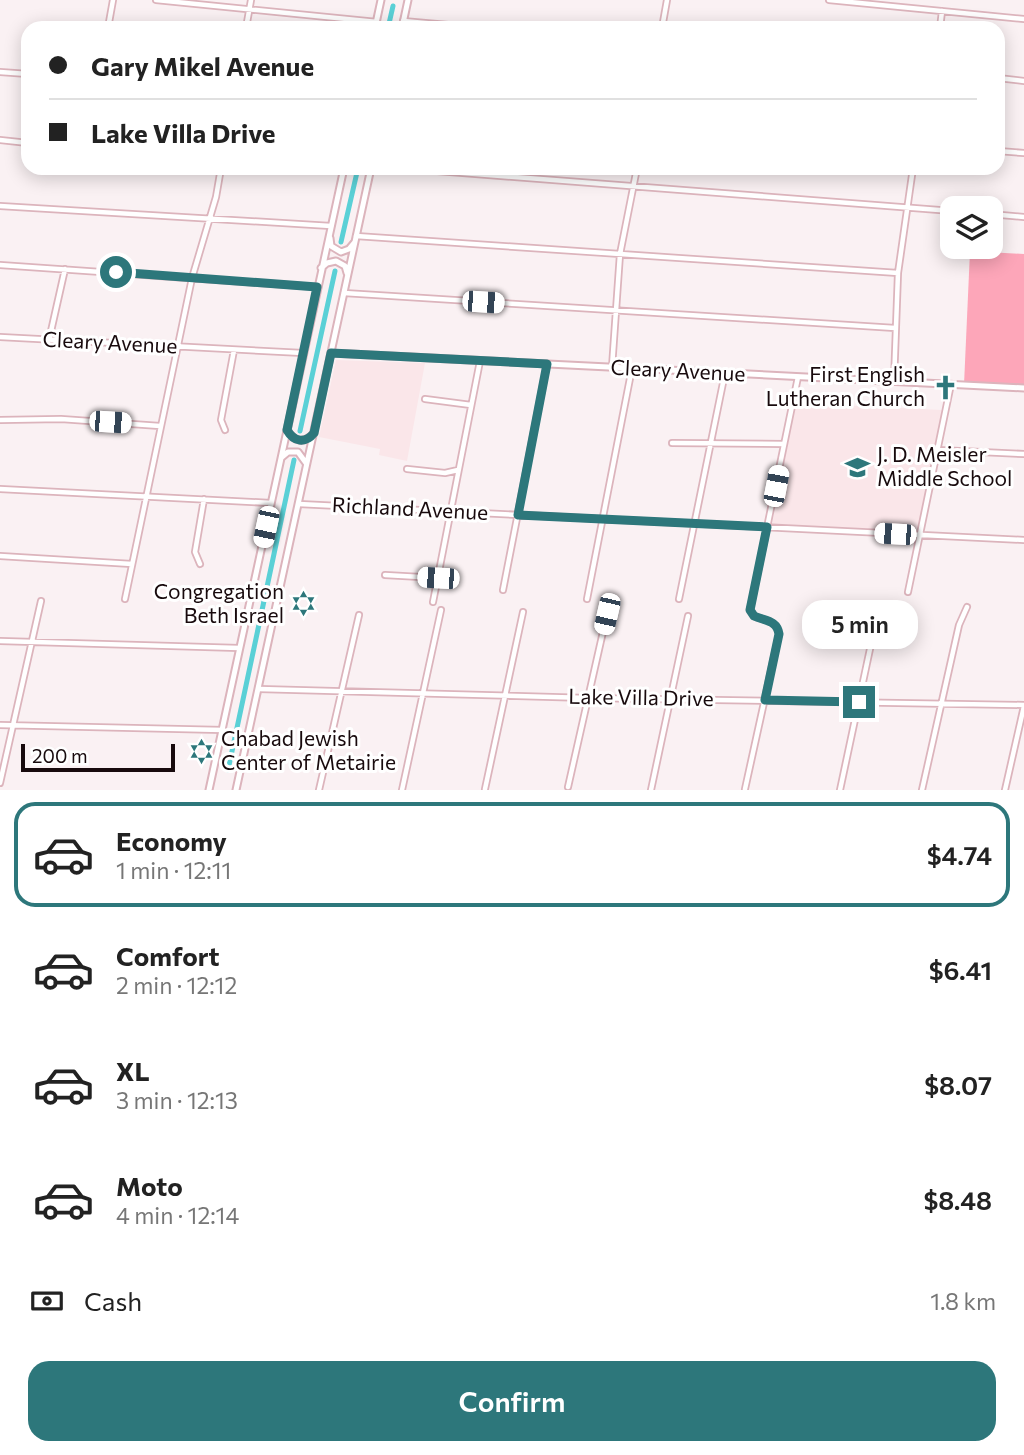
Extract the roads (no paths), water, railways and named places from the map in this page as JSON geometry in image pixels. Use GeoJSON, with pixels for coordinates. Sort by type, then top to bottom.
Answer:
{"type":"FeatureCollection","features":[{"type":"Feature","properties":{"kind":"main road"},"geometry":{"type":"LineString","coordinates":[[401,0],[405,12]]}},
{"type":"Feature","properties":{"kind":"main road"},"geometry":{"type":"LineString","coordinates":[[403,21],[408,0]]}},
{"type":"Feature","properties":{"kind":"main road"},"geometry":{"type":"LineString","coordinates":[[377,21],[382,2]]}},
{"type":"Feature","properties":{"kind":"main road"},"geometry":{"type":"LineString","coordinates":[[209,790],[343,175]]}},
{"type":"Feature","properties":{"kind":"main road"},"geometry":{"type":"LineString","coordinates":[[236,790],[370,175]]}},
{"type":"Feature","properties":{"kind":"main road"},"geometry":{"type":"LineString","coordinates":[[329,235],[331,246],[341,252],[349,249],[356,239]]}},
{"type":"Feature","properties":{"kind":"main road"},"geometry":{"type":"LineString","coordinates":[[321,268],[336,261],[345,266],[348,276]]}},
{"type":"Feature","properties":{"kind":"main road","name":"Cleary Avenue"},"geometry":{"type":"LineString","coordinates":[[331,353],[1024,388]]}},
{"type":"Feature","properties":{"kind":"main road"},"geometry":{"type":"LineString","coordinates":[[287,430],[290,436],[298,440],[305,440],[314,433]]}},
{"type":"Feature","properties":{"kind":"main road"},"geometry":{"type":"LineString","coordinates":[[279,460],[288,452],[298,452],[307,466]]}},
{"type":"Feature","properties":{"kind":"street"},"geometry":{"type":"LineString","coordinates":[[109,21],[113,0]]}},
{"type":"Feature","properties":{"kind":"street"},"geometry":{"type":"LineString","coordinates":[[156,0],[344,21]]}},
{"type":"Feature","properties":{"kind":"street"},"geometry":{"type":"LineString","coordinates":[[247,21],[251,0]]}},
{"type":"Feature","properties":{"kind":"street"},"geometry":{"type":"LineString","coordinates":[[663,21],[667,0]]}},
{"type":"Feature","properties":{"kind":"street"},"geometry":{"type":"LineString","coordinates":[[829,0],[1024,19]]}},
{"type":"Feature","properties":{"kind":"street"},"geometry":{"type":"LineString","coordinates":[[941,21],[942,11]]}},
{"type":"Feature","properties":{"kind":"street"},"geometry":{"type":"LineString","coordinates":[[0,72],[21,74]]}},
{"type":"Feature","properties":{"kind":"street"},"geometry":{"type":"LineString","coordinates":[[1005,79],[1024,81]]}},
{"type":"Feature","properties":{"kind":"street"},"geometry":{"type":"LineString","coordinates":[[0,140],[21,142]]}},
{"type":"Feature","properties":{"kind":"street"},"geometry":{"type":"LineString","coordinates":[[1005,152],[1024,153]]}},
{"type":"Feature","properties":{"kind":"street"},"geometry":{"type":"LineString","coordinates":[[125,600],[192,278],[219,175]]}},
{"type":"Feature","properties":{"kind":"street"},"geometry":{"type":"LineString","coordinates":[[486,175],[940,210]]}},
{"type":"Feature","properties":{"kind":"street"},"geometry":{"type":"LineString","coordinates":[[612,367],[620,254],[636,175]]}},
{"type":"Feature","properties":{"kind":"street"},"geometry":{"type":"LineString","coordinates":[[894,381],[898,272],[912,175]]}},
{"type":"Feature","properties":{"kind":"street"},"geometry":{"type":"LineString","coordinates":[[0,206],[331,226]]}},
{"type":"Feature","properties":{"kind":"street"},"geometry":{"type":"LineString","coordinates":[[1003,215],[1024,217]]}},
{"type":"Feature","properties":{"kind":"street"},"geometry":{"type":"LineString","coordinates":[[356,239],[898,272]]}},
{"type":"Feature","properties":{"kind":"street"},"geometry":{"type":"LineString","coordinates":[[0,265],[317,287]]}},
{"type":"Feature","properties":{"kind":"street"},"geometry":{"type":"LineString","coordinates":[[49,340],[65,269]]}},
{"type":"Feature","properties":{"kind":"street"},"geometry":{"type":"LineString","coordinates":[[344,293],[895,328]]}},
{"type":"Feature","properties":{"kind":"street","name":"Cleary Avenue"},"geometry":{"type":"LineString","coordinates":[[0,337],[303,354]]}},
{"type":"Feature","properties":{"kind":"street"},"geometry":{"type":"LineString","coordinates":[[225,430],[222,420],[234,349]]}},
{"type":"Feature","properties":{"kind":"street"},"geometry":{"type":"LineString","coordinates":[[433,602],[480,361]]}},
{"type":"Feature","properties":{"kind":"street"},"geometry":{"type":"LineString","coordinates":[[503,590],[547,364]]}},
{"type":"Feature","properties":{"kind":"street"},"geometry":{"type":"LineString","coordinates":[[587,599],[632,368]]}},
{"type":"Feature","properties":{"kind":"street"},"geometry":{"type":"LineString","coordinates":[[679,600],[725,373]]}},
{"type":"Feature","properties":{"kind":"street"},"geometry":{"type":"LineString","coordinates":[[745,789],[779,634],[778,628],[771,621],[752,614],[751,607],[798,377]]}},
{"type":"Feature","properties":{"kind":"street"},"geometry":{"type":"LineString","coordinates":[[908,592],[951,384]]}},
{"type":"Feature","properties":{"kind":"street"},"geometry":{"type":"LineString","coordinates":[[425,399],[471,405]]}},
{"type":"Feature","properties":{"kind":"street"},"geometry":{"type":"LineString","coordinates":[[0,420],[61,419],[160,426]]}},
{"type":"Feature","properties":{"kind":"street"},"geometry":{"type":"LineString","coordinates":[[673,443],[784,444]]}},
{"type":"Feature","properties":{"kind":"street"},"geometry":{"type":"LineString","coordinates":[[937,450],[1024,454]]}},
{"type":"Feature","properties":{"kind":"street"},"geometry":{"type":"LineString","coordinates":[[407,468],[445,473],[458,470]]}},
{"type":"Feature","properties":{"kind":"street"},"geometry":{"type":"LineString","coordinates":[[0,489],[271,503]]}},
{"type":"Feature","properties":{"kind":"street"},"geometry":{"type":"LineString","coordinates":[[200,564],[195,552],[204,499]]}},
{"type":"Feature","properties":{"kind":"street","name":"Richland Avenue"},"geometry":{"type":"LineString","coordinates":[[299,504],[1024,540]]}},
{"type":"Feature","properties":{"kind":"street"},"geometry":{"type":"LineString","coordinates":[[0,556],[132,564]]}},
{"type":"Feature","properties":{"kind":"street"},"geometry":{"type":"LineString","coordinates":[[385,575],[438,578]]}},
{"type":"Feature","properties":{"kind":"street"},"geometry":{"type":"LineString","coordinates":[[0,783],[41,601]]}},
{"type":"Feature","properties":{"kind":"street"},"geometry":{"type":"LineString","coordinates":[[922,790],[959,625],[967,607]]}},
{"type":"Feature","properties":{"kind":"street"},"geometry":{"type":"LineString","coordinates":[[402,790],[441,610]]}},
{"type":"Feature","properties":{"kind":"street"},"geometry":{"type":"LineString","coordinates":[[485,789],[523,612]]}},
{"type":"Feature","properties":{"kind":"street"},"geometry":{"type":"LineString","coordinates":[[568,788],[607,614]]}},
{"type":"Feature","properties":{"kind":"street"},"geometry":{"type":"LineString","coordinates":[[319,790],[359,615]]}},
{"type":"Feature","properties":{"kind":"street"},"geometry":{"type":"LineString","coordinates":[[651,790],[688,616]]}},
{"type":"Feature","properties":{"kind":"street"},"geometry":{"type":"LineString","coordinates":[[840,790],[877,617]]}},
{"type":"Feature","properties":{"kind":"street"},"geometry":{"type":"LineString","coordinates":[[0,641],[239,648]]}},
{"type":"Feature","properties":{"kind":"street","name":"Lake Villa Drive"},"geometry":{"type":"LineString","coordinates":[[259,689],[588,698],[1024,705]]}},
{"type":"Feature","properties":{"kind":"street"},"geometry":{"type":"LineString","coordinates":[[1005,790],[1024,705]]}},
{"type":"Feature","properties":{"kind":"street"},"geometry":{"type":"LineString","coordinates":[[0,725],[223,730]]}},
{"type":"Feature","properties":{"kind":"waterway"},"geometry":{"type":"LineString","coordinates":[[390,21],[393,6]]}},
{"type":"Feature","properties":{"kind":"waterway"},"geometry":{"type":"LineString","coordinates":[[341,242],[356,175]]}},
{"type":"Feature","properties":{"kind":"waterway"},"geometry":{"type":"LineString","coordinates":[[300,431],[335,271]]}},
{"type":"Feature","properties":{"kind":"waterway"},"geometry":{"type":"LineString","coordinates":[[228,770],[294,460]]}},
{"type":"Feature","properties":{"kind":"place","name":"First English Lutheran Church"},"geometry":{"type":"Point","coordinates":[945,387]}},
{"type":"Feature","properties":{"kind":"place","name":"J. D. Meisler Middle School"},"geometry":{"type":"Point","coordinates":[857,467]}},
{"type":"Feature","properties":{"kind":"place","name":"Congregation Beth Israel"},"geometry":{"type":"Point","coordinates":[304,604]}},
{"type":"Feature","properties":{"kind":"place","name":"Chabad Jewish Center of Metairie"},"geometry":{"type":"Point","coordinates":[201,751]}}]}
